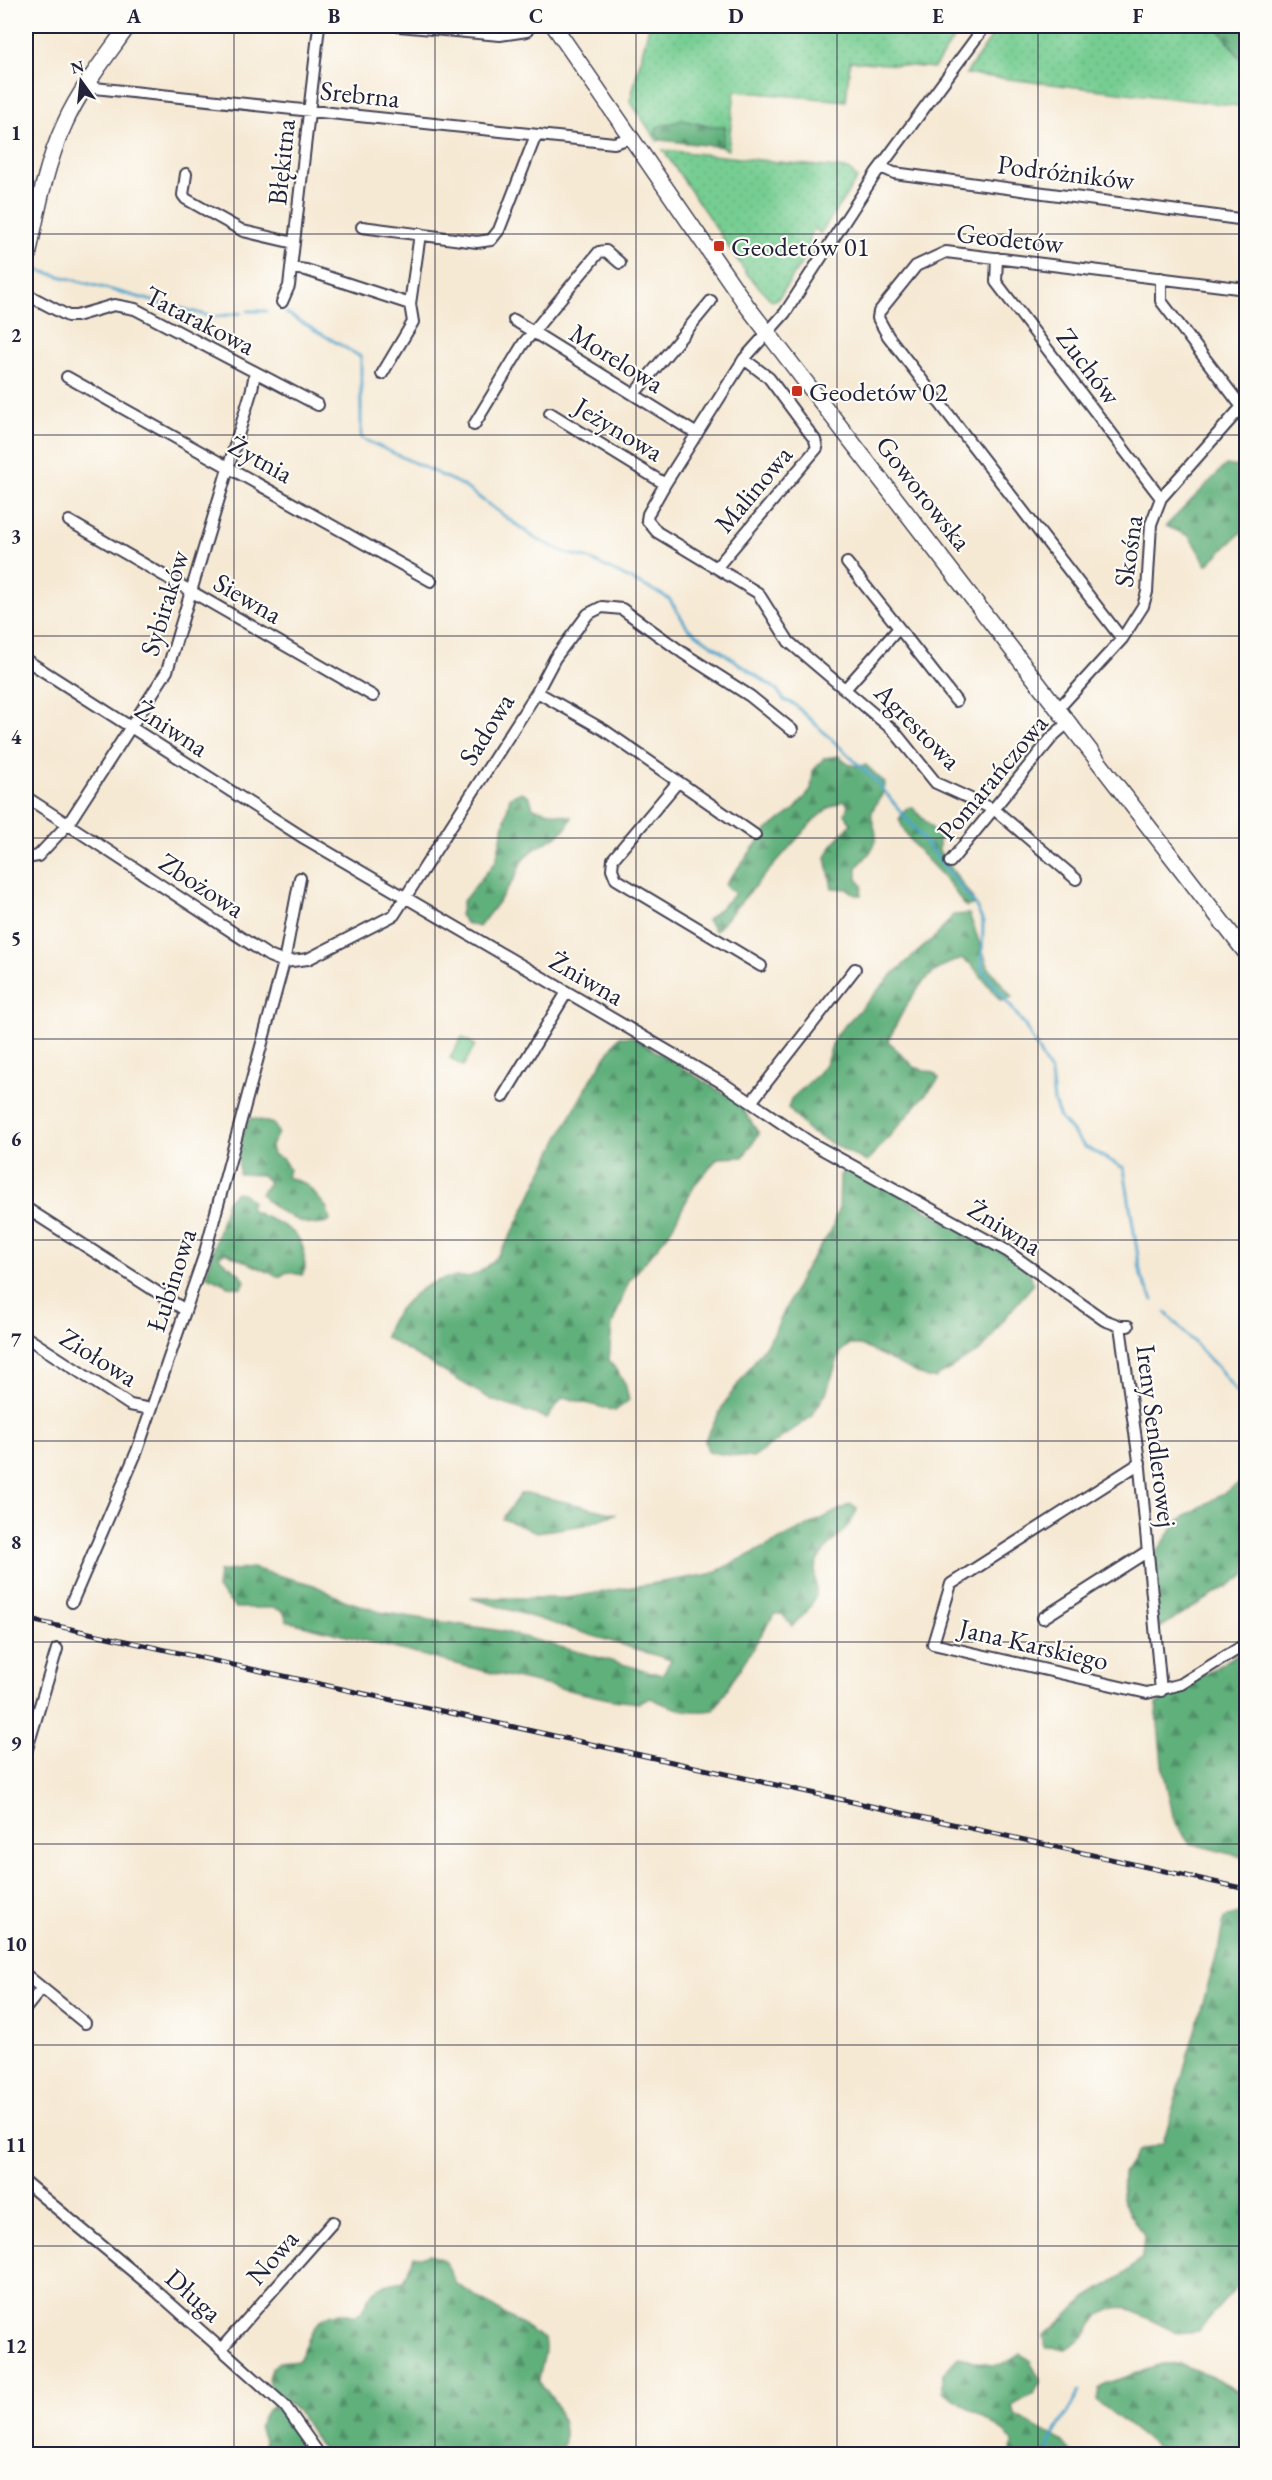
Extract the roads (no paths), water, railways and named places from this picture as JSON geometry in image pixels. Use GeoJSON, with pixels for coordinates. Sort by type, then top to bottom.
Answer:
{"type":"FeatureCollection","features":[{"type":"Feature","properties":{"kind":"street"},"geometry":{"type":"LineString","coordinates":[[26,266],[55,150],[66,121],[85,87],[128,26]]}},
{"type":"Feature","properties":{"kind":"street","name":"Błękitna"},"geometry":{"type":"LineString","coordinates":[[282,302],[290,286],[319,26]]}},
{"type":"Feature","properties":{"kind":"street"},"geometry":{"type":"LineString","coordinates":[[399,26],[500,34],[527,31]]}},
{"type":"Feature","properties":{"kind":"street","name":"Goworowska"},"geometry":{"type":"LineString","coordinates":[[554,26],[767,332],[1246,953]]}},
{"type":"Feature","properties":{"kind":"street"},"geometry":{"type":"LineString","coordinates":[[665,484],[744,359],[785,313],[881,166],[985,26]]}},
{"type":"Feature","properties":{"kind":"street","name":"Srebrna"},"geometry":{"type":"LineString","coordinates":[[85,87],[614,143],[631,138]]}},
{"type":"Feature","properties":{"kind":"street"},"geometry":{"type":"LineString","coordinates":[[362,227],[477,242],[490,240],[500,230],[536,135]]}},
{"type":"Feature","properties":{"kind":"street","name":"Podróżników"},"geometry":{"type":"LineString","coordinates":[[881,166],[894,173],[1246,219]]}},
{"type":"Feature","properties":{"kind":"street"},"geometry":{"type":"LineString","coordinates":[[186,174],[183,195],[186,199],[243,231],[294,243]]}},
{"type":"Feature","properties":{"kind":"street"},"geometry":{"type":"LineString","coordinates":[[382,374],[410,329],[414,316],[411,304],[420,234]]}},
{"type":"Feature","properties":{"kind":"street"},"geometry":{"type":"LineString","coordinates":[[474,425],[523,344],[599,252],[604,250],[620,263]]}},
{"type":"Feature","properties":{"kind":"street","name":"Geodetów"},"geometry":{"type":"LineString","coordinates":[[1122,639],[888,336],[878,318],[886,301],[916,266],[946,252],[1246,289]]}},
{"type":"Feature","properties":{"kind":"street","name":"Zuchów"},"geometry":{"type":"LineString","coordinates":[[997,258],[996,282],[1161,498]]}},
{"type":"Feature","properties":{"kind":"street"},"geometry":{"type":"LineString","coordinates":[[291,268],[306,270],[411,304]]}},
{"type":"Feature","properties":{"kind":"street"},"geometry":{"type":"LineString","coordinates":[[1161,278],[1161,301],[1244,405]]}},
{"type":"Feature","properties":{"kind":"street","name":"Tatarakowa"},"geometry":{"type":"LineString","coordinates":[[26,294],[68,316],[76,316],[114,305],[135,309],[244,364],[255,373],[318,405]]}},
{"type":"Feature","properties":{"kind":"street"},"geometry":{"type":"LineString","coordinates":[[634,394],[711,301]]}},
{"type":"Feature","properties":{"kind":"street","name":"Morelowa"},"geometry":{"type":"LineString","coordinates":[[513,321],[698,434]]}},
{"type":"Feature","properties":{"kind":"street","name":"Malinowa"},"geometry":{"type":"LineString","coordinates":[[717,567],[817,448],[815,440],[769,378],[744,359]]}},
{"type":"Feature","properties":{"kind":"street","name":"Sybiraków"},"geometry":{"type":"LineString","coordinates":[[26,858],[38,856],[68,824],[167,670],[255,373]]}},
{"type":"Feature","properties":{"kind":"street","name":"Żytnia"},"geometry":{"type":"LineString","coordinates":[[67,378],[431,581]]}},
{"type":"Feature","properties":{"kind":"street","name":"Skośna"},"geometry":{"type":"LineString","coordinates":[[1058,709],[1122,639],[1143,606],[1151,524],[1161,498],[1244,405]]}},
{"type":"Feature","properties":{"kind":"street","name":"Jeżynowa"},"geometry":{"type":"LineString","coordinates":[[550,413],[665,484]]}},
{"type":"Feature","properties":{"kind":"street","name":"Agrestowa"},"geometry":{"type":"LineString","coordinates":[[665,484],[648,514],[649,524],[657,532],[717,567],[763,598],[789,642],[894,731],[936,783],[995,810],[1076,879]]}},
{"type":"Feature","properties":{"kind":"street","name":"Siewna"},"geometry":{"type":"LineString","coordinates":[[69,521],[373,696]]}},
{"type":"Feature","properties":{"kind":"street","name":"Agrestowa"},"geometry":{"type":"LineString","coordinates":[[847,563],[956,701]]}},
{"type":"Feature","properties":{"kind":"street","name":"Sadowa"},"geometry":{"type":"LineString","coordinates":[[284,962],[308,959],[389,919],[406,900],[537,692],[555,658],[588,614],[602,607],[622,609],[683,653],[750,696],[792,730]]}},
{"type":"Feature","properties":{"kind":"street","name":"Agrestowa"},"geometry":{"type":"LineString","coordinates":[[846,688],[899,628]]}},
{"type":"Feature","properties":{"kind":"street","name":"Żniwna"},"geometry":{"type":"LineString","coordinates":[[26,660],[130,728],[406,900],[752,1101],[811,1143],[1007,1251],[1104,1320],[1124,1326]]}},
{"type":"Feature","properties":{"kind":"street"},"geometry":{"type":"LineString","coordinates":[[537,692],[604,730],[677,783],[755,835]]}},
{"type":"Feature","properties":{"kind":"street","name":"Pomarańczowa"},"geometry":{"type":"LineString","coordinates":[[950,862],[995,810],[1054,735],[1068,722]]}},
{"type":"Feature","properties":{"kind":"street"},"geometry":{"type":"LineString","coordinates":[[677,783],[613,859],[612,869],[616,879],[761,966]]}},
{"type":"Feature","properties":{"kind":"street","name":"Zbożowa"},"geometry":{"type":"LineString","coordinates":[[26,797],[269,956],[284,962]]}},
{"type":"Feature","properties":{"kind":"street"},"geometry":{"type":"LineString","coordinates":[[284,962],[300,878]]}},
{"type":"Feature","properties":{"kind":"street","name":"Łubinowa"},"geometry":{"type":"LineString","coordinates":[[72,1602],[137,1451],[185,1310],[221,1195],[284,962]]}},
{"type":"Feature","properties":{"kind":"street"},"geometry":{"type":"LineString","coordinates":[[752,1101],[855,969]]}},
{"type":"Feature","properties":{"kind":"street"},"geometry":{"type":"LineString","coordinates":[[503,1097],[567,992]]}},
{"type":"Feature","properties":{"kind":"street"},"geometry":{"type":"LineString","coordinates":[[26,1208],[185,1310]]}},
{"type":"Feature","properties":{"kind":"street","name":"Ireny Sendlerowej"},"geometry":{"type":"LineString","coordinates":[[1124,1326],[1140,1463],[1161,1691]]}},
{"type":"Feature","properties":{"kind":"street","name":"Ziołowa"},"geometry":{"type":"LineString","coordinates":[[26,1337],[130,1405],[151,1409]]}},
{"type":"Feature","properties":{"kind":"street","name":"Jana Karskiego"},"geometry":{"type":"LineString","coordinates":[[1140,1463],[951,1584],[933,1644],[1147,1693],[1161,1691]]}},
{"type":"Feature","properties":{"kind":"street","name":"Ireny Sendlerowej"},"geometry":{"type":"LineString","coordinates":[[1043,1618],[1148,1551]]}},
{"type":"Feature","properties":{"kind":"street"},"geometry":{"type":"LineString","coordinates":[[1161,1691],[1181,1684],[1246,1644]]}},
{"type":"Feature","properties":{"kind":"street"},"geometry":{"type":"LineString","coordinates":[[26,1752],[57,1649]]}},
{"type":"Feature","properties":{"kind":"street"},"geometry":{"type":"LineString","coordinates":[[26,1975],[85,2023]]}},
{"type":"Feature","properties":{"kind":"street"},"geometry":{"type":"LineString","coordinates":[[26,2008],[42,1988]]}},
{"type":"Feature","properties":{"kind":"street","name":"Długa"},"geometry":{"type":"LineString","coordinates":[[26,2183],[154,2289],[285,2406],[319,2454]]}},
{"type":"Feature","properties":{"kind":"street","name":"Nowa"},"geometry":{"type":"LineString","coordinates":[[221,2349],[333,2222]]}},
{"type":"Feature","properties":{"kind":"waterway"},"geometry":{"type":"LineString","coordinates":[[33,269],[213,317],[241,313]]}},
{"type":"Feature","properties":{"kind":"waterway"},"geometry":{"type":"LineString","coordinates":[[248,311],[266,311]]}},
{"type":"Feature","properties":{"kind":"waterway"},"geometry":{"type":"LineString","coordinates":[[286,313],[361,357],[361,438],[462,485],[536,539],[569,554],[587,558],[663,595],[670,600],[688,628],[777,690],[784,700],[794,704],[877,782],[976,906],[983,922],[982,969],[1024,1024],[1051,1074],[1054,1102],[1060,1118],[1085,1147],[1124,1168],[1141,1276],[1153,1300]]}},
{"type":"Feature","properties":{"kind":"waterway"},"geometry":{"type":"LineString","coordinates":[[1166,1313],[1220,1370],[1246,1405]]}},
{"type":"Feature","properties":{"kind":"waterway"},"geometry":{"type":"LineString","coordinates":[[1046,2454],[1051,2439],[1080,2391]]}},
{"type":"Feature","properties":{"kind":"railway"},"geometry":{"type":"LineString","coordinates":[[26,1619],[1246,1889]]}},
{"type":"Feature","properties":{"kind":"place","name":"Geodetów 01"},"geometry":{"type":"Point","coordinates":[719,246]}},
{"type":"Feature","properties":{"kind":"place","name":"Geodetów 02"},"geometry":{"type":"Point","coordinates":[797,391]}}]}
